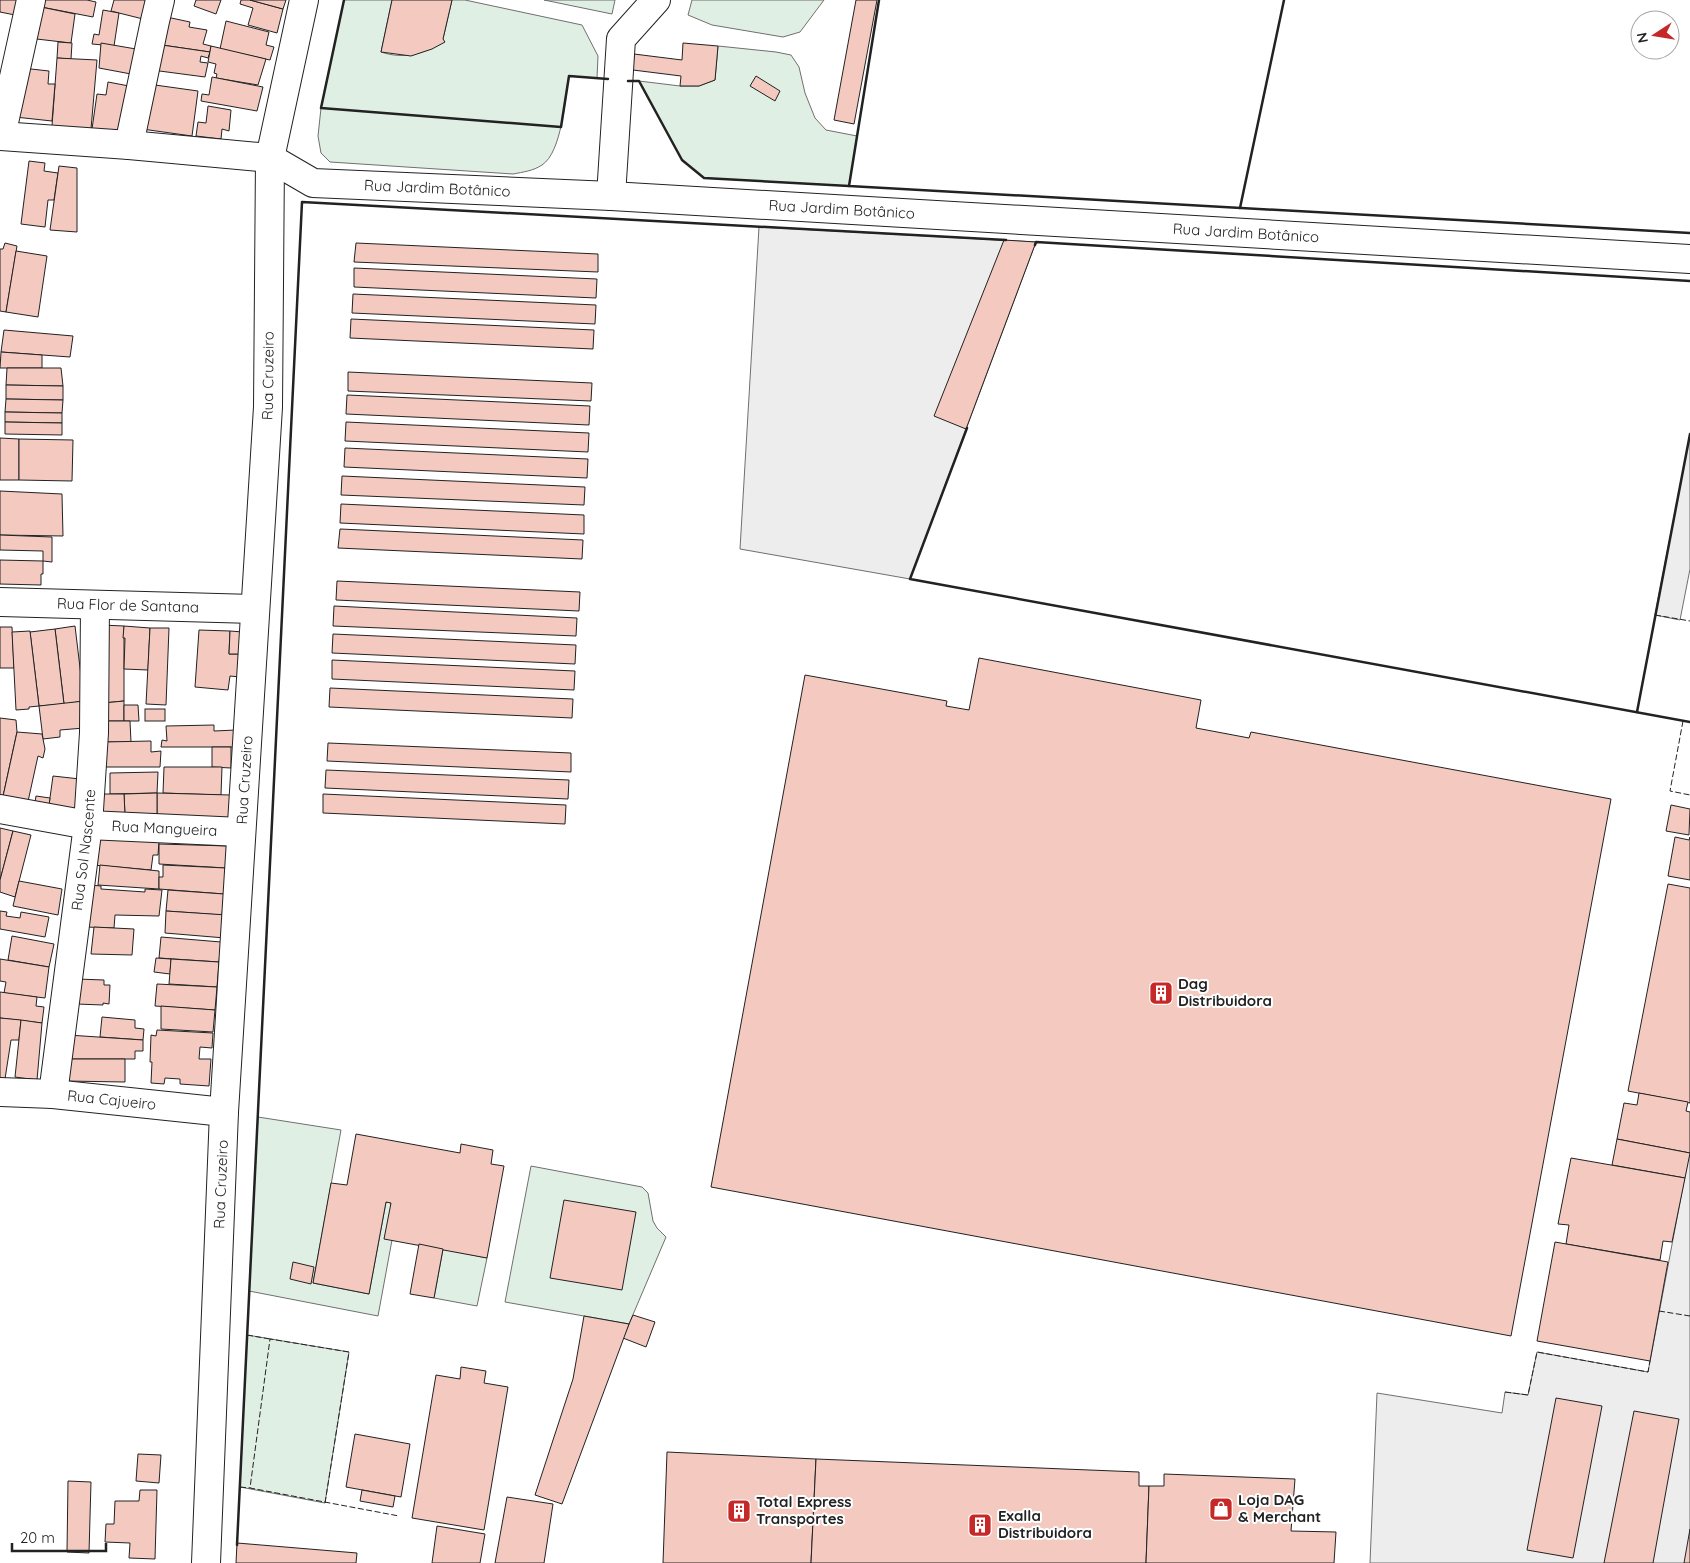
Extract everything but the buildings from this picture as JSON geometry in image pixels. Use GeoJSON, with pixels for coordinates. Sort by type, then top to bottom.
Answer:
{"type":"FeatureCollection","features":[{"type":"Feature","properties":{"kind":"street"},"geometry":{"type":"LineString","coordinates":[[1,136],[31,0]]}},
{"type":"Feature","properties":{"kind":"street"},"geometry":{"type":"LineString","coordinates":[[129,145],[160,0]]}},
{"type":"Feature","properties":{"kind":"street","name":"Rua Cruzeiro"},"geometry":{"type":"LineString","coordinates":[[206,1563],[224,1112],[268,407],[270,158],[304,0]]}},
{"type":"Feature","properties":{"kind":"street"},"geometry":{"type":"LineString","coordinates":[[611,196],[621,39],[656,0]]}},
{"type":"Feature","properties":{"kind":"street","name":"Rua Jardim Botânico"},"geometry":{"type":"LineString","coordinates":[[1,136],[270,158],[314,183],[611,196],[1690,258]]}},
{"type":"Feature","properties":{"kind":"street","name":"Rua Flor de Santana"},"geometry":{"type":"LineString","coordinates":[[0,602],[254,608]]}},
{"type":"Feature","properties":{"kind":"street","name":"Rua Sol Nascente"},"geometry":{"type":"LineString","coordinates":[[53,1094],[88,824],[94,733],[95,605]]}},
{"type":"Feature","properties":{"kind":"street","name":"Rua Mangueira"},"geometry":{"type":"LineString","coordinates":[[0,809],[88,824],[241,832]]}},
{"type":"Feature","properties":{"kind":"street","name":"Rua Cajueiro"},"geometry":{"type":"LineString","coordinates":[[0,1092],[53,1094],[224,1112]]}},
{"type":"Feature","properties":{"kind":"green space"},"geometry":{"type":"Polygon","coordinates":[[[344,0],[392,0],[381,52],[398,55],[422,52],[444,42],[443,39],[452,0],[465,0],[582,25],[598,56],[597,78],[569,76],[562,124],[554,149],[542,165],[532,170],[513,174],[330,162],[321,153],[318,136],[321,108],[344,0]]]}},
{"type":"Feature","properties":{"kind":"green space"},"geometry":{"type":"Polygon","coordinates":[[[544,0],[615,0],[612,14],[544,0]]]}},
{"type":"Feature","properties":{"kind":"green space"},"geometry":{"type":"Polygon","coordinates":[[[692,0],[824,0],[800,32],[783,37],[712,25],[688,15],[692,0]]]}},
{"type":"Feature","properties":{"kind":"green space"},"geometry":{"type":"Polygon","coordinates":[[[718,46],[791,55],[799,67],[805,93],[815,118],[826,130],[857,136],[849,186],[704,178],[682,160],[639,81],[680,86],[699,86],[715,80],[718,46]]]}},
{"type":"Feature","properties":{"kind":"green space"},"geometry":{"type":"Polygon","coordinates":[[[258,1117],[341,1130],[313,1283],[369,1294],[386,1202],[391,1203],[392,1240],[378,1316],[249,1291],[258,1117]]]}},
{"type":"Feature","properties":{"kind":"green space"},"geometry":{"type":"Polygon","coordinates":[[[531,1166],[642,1187],[648,1193],[653,1221],[666,1237],[629,1324],[505,1302],[531,1166]]]}},
{"type":"Feature","properties":{"kind":"green space"},"geometry":{"type":"Polygon","coordinates":[[[443,1249],[487,1258],[477,1306],[434,1298],[443,1249]]]}},
{"type":"Feature","properties":{"kind":"green space"},"geometry":{"type":"Polygon","coordinates":[[[247,1335],[349,1352],[325,1503],[240,1487],[247,1335]]]}},
{"type":"Feature","properties":{"kind":"shaded area"},"geometry":{"type":"Polygon","coordinates":[[[759,227],[1036,242],[910,579],[740,549],[759,227]]]}},
{"type":"Feature","properties":{"kind":"shaded area"},"geometry":{"type":"Polygon","coordinates":[[[1690,434],[1690,569],[1680,620],[1655,615],[1690,434]]]}},
{"type":"Feature","properties":{"kind":"shaded area"},"geometry":{"type":"Polygon","coordinates":[[[1690,1149],[1690,1563],[1370,1563],[1377,1393],[1502,1413],[1505,1392],[1528,1395],[1537,1352],[1648,1372],[1690,1149]]]}},
{"type":"Feature","properties":{"kind":"fence"},"geometry":{"type":"LineString","coordinates":[[1655,615],[1690,621]]}},
{"type":"Feature","properties":{"kind":"fence"},"geometry":{"type":"LineString","coordinates":[[1683,721],[1670,791],[1690,795]]}},
{"type":"Feature","properties":{"kind":"fence"},"geometry":{"type":"LineString","coordinates":[[1659,1311],[1690,1316]]}},
{"type":"Feature","properties":{"kind":"fence"},"geometry":{"type":"LineString","coordinates":[[247,1335],[270,1339]]}},
{"type":"Feature","properties":{"kind":"fence"},"geometry":{"type":"LineString","coordinates":[[325,1503],[349,1352],[270,1339],[250,1488],[399,1516]]}},
{"type":"Feature","properties":{"kind":"fence"},"geometry":{"type":"LineString","coordinates":[[1505,1392],[1528,1395],[1537,1352],[1648,1372],[1650,1361]]}},
{"type":"Feature","properties":{"kind":"fence"},"geometry":{"type":"LineString","coordinates":[[240,1487],[250,1488]]}},
{"type":"Feature","properties":{"kind":"wall"},"geometry":{"type":"LineString","coordinates":[[344,0],[321,108],[561,127],[569,76],[608,79]]}},
{"type":"Feature","properties":{"kind":"wall"},"geometry":{"type":"LineString","coordinates":[[879,0],[849,186],[1690,233]]}},
{"type":"Feature","properties":{"kind":"wall"},"geometry":{"type":"LineString","coordinates":[[1240,208],[1284,0]]}},
{"type":"Feature","properties":{"kind":"wall"},"geometry":{"type":"LineString","coordinates":[[628,81],[639,81],[682,160],[704,178],[849,186]]}},
{"type":"Feature","properties":{"kind":"wall"},"geometry":{"type":"LineString","coordinates":[[237,1545],[302,202],[1006,240]]}},
{"type":"Feature","properties":{"kind":"wall"},"geometry":{"type":"LineString","coordinates":[[1035,245],[1036,242],[1690,281]]}},
{"type":"Feature","properties":{"kind":"wall"},"geometry":{"type":"LineString","coordinates":[[967,428],[910,579],[1690,722]]}},
{"type":"Feature","properties":{"kind":"wall"},"geometry":{"type":"LineString","coordinates":[[1637,712],[1690,434]]}},
{"type":"Feature","properties":{"kind":"place","name":"Dag Distribuidora"},"geometry":{"type":"Point","coordinates":[1161,993]}},
{"type":"Feature","properties":{"kind":"place","name":"Loja DAG & Merchant"},"geometry":{"type":"Point","coordinates":[1221,1509]}},
{"type":"Feature","properties":{"kind":"place","name":"Total Express Transportes"},"geometry":{"type":"Point","coordinates":[739,1511]}},
{"type":"Feature","properties":{"kind":"place","name":"Exalla Distribuidora"},"geometry":{"type":"Point","coordinates":[980,1525]}}]}
